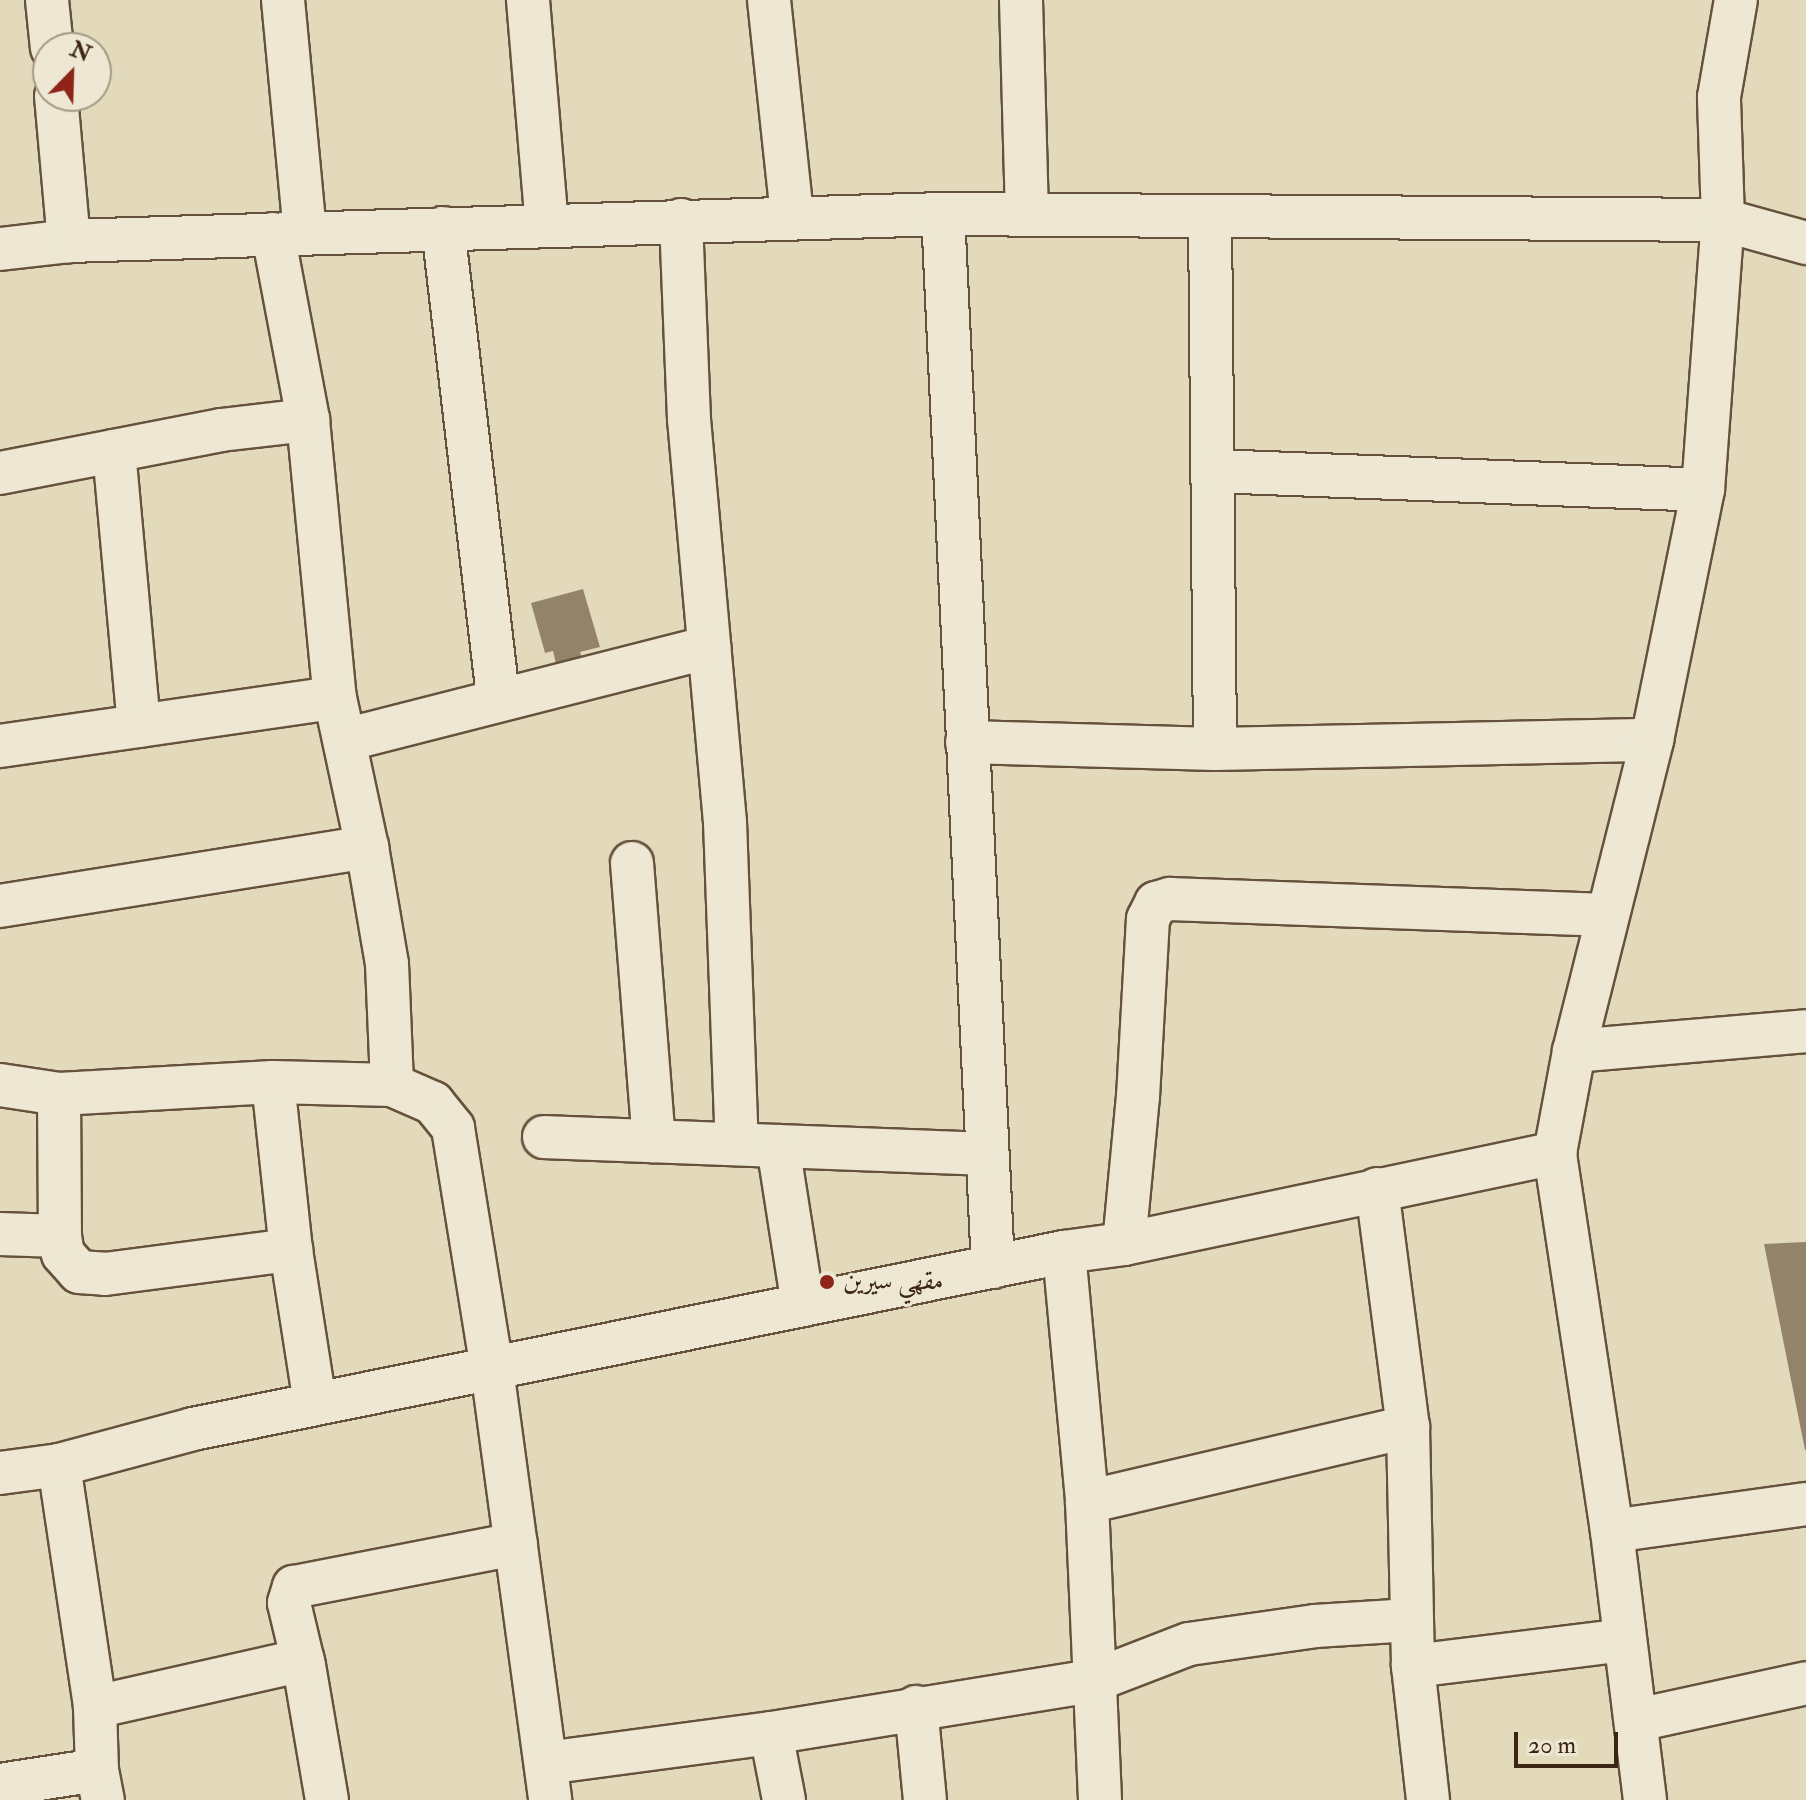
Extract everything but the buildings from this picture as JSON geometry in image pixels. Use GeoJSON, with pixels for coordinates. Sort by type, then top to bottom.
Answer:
{"type":"FeatureCollection","features":[{"type":"Feature","properties":{"kind":"street"},"geometry":{"type":"LineString","coordinates":[[47,0],[50,32]]}},
{"type":"Feature","properties":{"kind":"street"},"geometry":{"type":"LineString","coordinates":[[283,0],[289,234],[335,698],[367,847],[387,964],[392,1085]]}},
{"type":"Feature","properties":{"kind":"street"},"geometry":{"type":"LineString","coordinates":[[528,0],[547,225]]}},
{"type":"Feature","properties":{"kind":"street"},"geometry":{"type":"LineString","coordinates":[[769,0],[792,217]]}},
{"type":"Feature","properties":{"kind":"street"},"geometry":{"type":"LineString","coordinates":[[1021,0],[1027,215]]}},
{"type":"Feature","properties":{"kind":"street"},"geometry":{"type":"LineString","coordinates":[[1645,1800],[1612,1531],[1555,1153],[1574,1051],[1652,740],[1703,490],[1723,220],[1719,97],[1736,0]]}},
{"type":"Feature","properties":{"kind":"street"},"geometry":{"type":"LineString","coordinates":[[57,112],[69,241]]}},
{"type":"Feature","properties":{"kind":"street"},"geometry":{"type":"LineString","coordinates":[[943,214],[993,1267]]}},
{"type":"Feature","properties":{"kind":"street"},"geometry":{"type":"LineString","coordinates":[[0,249],[69,241],[943,214],[1723,220],[1806,243]]}},
{"type":"Feature","properties":{"kind":"street"},"geometry":{"type":"LineString","coordinates":[[1210,216],[1215,749]]}},
{"type":"Feature","properties":{"kind":"street"},"geometry":{"type":"LineString","coordinates":[[681,220],[689,419],[757,1145],[803,1305]]}},
{"type":"Feature","properties":{"kind":"street"},"geometry":{"type":"LineString","coordinates":[[443,228],[498,699]]}},
{"type":"Feature","properties":{"kind":"street"},"geometry":{"type":"LineString","coordinates":[[0,473],[221,430],[308,420]]}},
{"type":"Feature","properties":{"kind":"street"},"geometry":{"type":"LineString","coordinates":[[114,451],[139,726]]}},
{"type":"Feature","properties":{"kind":"street"},"geometry":{"type":"LineString","coordinates":[[1213,471],[1703,490]]}},
{"type":"Feature","properties":{"kind":"street"},"geometry":{"type":"LineString","coordinates":[[345,740],[709,647]]}},
{"type":"Feature","properties":{"kind":"street"},"geometry":{"type":"LineString","coordinates":[[0,746],[335,698]]}},
{"type":"Feature","properties":{"kind":"street"},"geometry":{"type":"LineString","coordinates":[[967,742],[1215,749],[1652,740]]}},
{"type":"Feature","properties":{"kind":"street"},"geometry":{"type":"LineString","coordinates":[[0,906],[367,847]]}},
{"type":"Feature","properties":{"kind":"street"},"geometry":{"type":"LineString","coordinates":[[632,863],[654,1141]]}},
{"type":"Feature","properties":{"kind":"street"},"geometry":{"type":"LineString","coordinates":[[1124,1244],[1138,1097],[1148,919],[1156,903],[1170,899],[1607,915]]}},
{"type":"Feature","properties":{"kind":"street"},"geometry":{"type":"LineString","coordinates":[[1574,1051],[1806,1031]]}},
{"type":"Feature","properties":{"kind":"street"},"geometry":{"type":"LineString","coordinates":[[273,1082],[291,1250],[315,1404]]}},
{"type":"Feature","properties":{"kind":"street"},"geometry":{"type":"LineString","coordinates":[[0,1085],[59,1094],[273,1082],[392,1085],[433,1103],[453,1128],[492,1369],[548,1781],[771,1733],[916,1707],[1093,1681],[1189,1644],[1315,1626],[1411,1620]]}},
{"type":"Feature","properties":{"kind":"street"},"geometry":{"type":"LineString","coordinates":[[59,1094],[60,1236],[63,1254],[79,1272],[105,1274],[291,1250]]}},
{"type":"Feature","properties":{"kind":"street"},"geometry":{"type":"LineString","coordinates":[[544,1137],[987,1154]]}},
{"type":"Feature","properties":{"kind":"street"},"geometry":{"type":"LineString","coordinates":[[0,1472],[59,1465],[193,1429],[1064,1252],[1124,1244],[1555,1153]]}},
{"type":"Feature","properties":{"kind":"street"},"geometry":{"type":"LineString","coordinates":[[1377,1189],[1408,1427],[1417,1799]]}},
{"type":"Feature","properties":{"kind":"street"},"geometry":{"type":"LineString","coordinates":[[0,1234],[60,1236]]}},
{"type":"Feature","properties":{"kind":"street"},"geometry":{"type":"LineString","coordinates":[[1064,1252],[1087,1502],[1100,1800]]}},
{"type":"Feature","properties":{"kind":"street"},"geometry":{"type":"LineString","coordinates":[[1087,1502],[1408,1427]]}},
{"type":"Feature","properties":{"kind":"street"},"geometry":{"type":"LineString","coordinates":[[0,1785],[100,1785],[95,1707],[59,1465]]}},
{"type":"Feature","properties":{"kind":"street"},"geometry":{"type":"LineString","coordinates":[[1612,1531],[1806,1504]]}},
{"type":"Feature","properties":{"kind":"street"},"geometry":{"type":"LineString","coordinates":[[327,1800],[303,1660],[289,1603],[294,1587],[516,1544]]}},
{"type":"Feature","properties":{"kind":"street"},"geometry":{"type":"LineString","coordinates":[[1413,1666],[1624,1640]]}},
{"type":"Feature","properties":{"kind":"street"},"geometry":{"type":"LineString","coordinates":[[95,1707],[303,1660]]}},
{"type":"Feature","properties":{"kind":"street"},"geometry":{"type":"LineString","coordinates":[[1637,1720],[1806,1683]]}},
{"type":"Feature","properties":{"kind":"street"},"geometry":{"type":"LineString","coordinates":[[916,1707],[925,1800]]}},
{"type":"Feature","properties":{"kind":"street"},"geometry":{"type":"LineString","coordinates":[[771,1733],[784,1800]]}},
{"type":"Feature","properties":{"kind":"place","name":"مقهي سيرين"},"geometry":{"type":"Point","coordinates":[827,1282]}}]}
